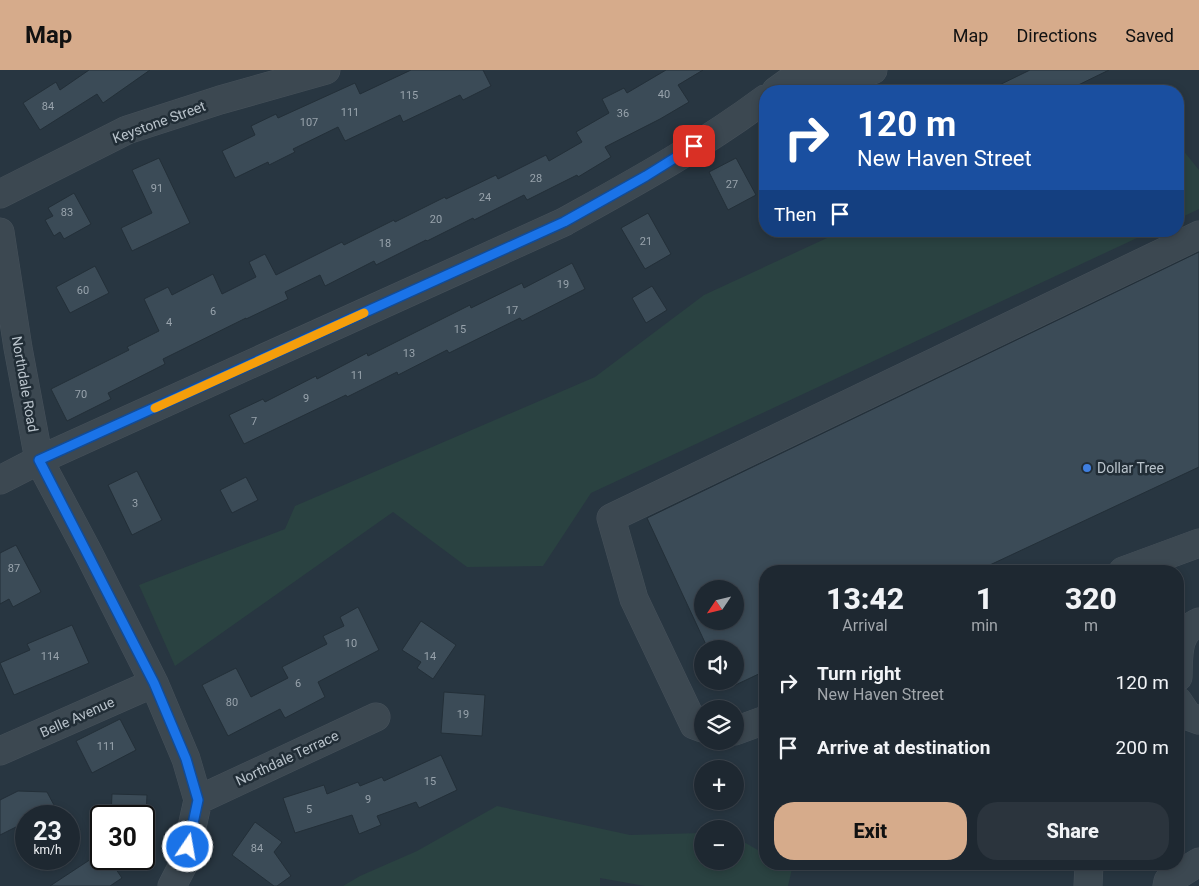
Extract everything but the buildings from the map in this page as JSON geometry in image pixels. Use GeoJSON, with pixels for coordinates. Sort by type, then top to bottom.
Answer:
{"type":"FeatureCollection","features":[{"type":"Feature","properties":{"kind":"street","name":"Keystone Street"},"geometry":{"type":"LineString","coordinates":[[0,194],[127,130],[220,100],[326,70]]}},
{"type":"Feature","properties":{"kind":"street"},"geometry":{"type":"LineString","coordinates":[[783,81],[873,70]]}},
{"type":"Feature","properties":{"kind":"street"},"geometry":{"type":"LineString","coordinates":[[0,480],[39,460],[564,222],[646,176],[759,103]]}},
{"type":"Feature","properties":{"kind":"street","name":"Northdale Road"},"geometry":{"type":"LineString","coordinates":[[0,232],[18,348],[39,460],[154,683],[186,759],[198,800],[184,863],[173,886]]}},
{"type":"Feature","properties":{"kind":"street"},"geometry":{"type":"LineString","coordinates":[[694,725],[634,599],[611,518],[1199,234]]}},
{"type":"Feature","properties":{"kind":"street"},"geometry":{"type":"LineString","coordinates":[[1150,565],[1199,543]]}},
{"type":"Feature","properties":{"kind":"street"},"geometry":{"type":"LineString","coordinates":[[1184,636],[1192,625],[1199,622]]}},
{"type":"Feature","properties":{"kind":"street","name":"Belle Avenue"},"geometry":{"type":"LineString","coordinates":[[0,751],[154,683]]}},
{"type":"Feature","properties":{"kind":"street"},"geometry":{"type":"LineString","coordinates":[[1184,710],[1188,716],[1199,720]]}},
{"type":"Feature","properties":{"kind":"street","name":"Northdale Terrace"},"geometry":{"type":"LineString","coordinates":[[198,800],[376,717]]}},
{"type":"Feature","properties":{"kind":"street"},"geometry":{"type":"LineString","coordinates":[[744,728],[759,722]]}},
{"type":"Feature","properties":{"kind":"street"},"geometry":{"type":"LineString","coordinates":[[1167,886],[1168,881],[1199,862]]}},
{"type":"Feature","properties":{"kind":"street"},"geometry":{"type":"LineString","coordinates":[[1088,886],[1089,870]]}},
{"type":"Feature","properties":{"kind":"green space"},"geometry":{"type":"Polygon","coordinates":[[[1184,151],[1199,170],[1199,209],[1184,216],[1184,151]]]}},
{"type":"Feature","properties":{"kind":"green space"},"geometry":{"type":"Polygon","coordinates":[[[829,237],[1139,237],[591,493],[543,566],[467,567],[393,512],[175,666],[139,585],[285,529],[295,506],[595,377],[704,295],[829,237]]]}},
{"type":"Feature","properties":{"kind":"green space"},"geometry":{"type":"Polygon","coordinates":[[[497,806],[630,835],[694,833],[694,870],[744,870],[744,842],[759,851],[759,870],[792,870],[788,886],[645,886],[600,878],[600,886],[343,886],[360,876],[417,851],[497,806]]]}},
{"type":"Feature","properties":{"kind":"slow traffic"},"geometry":{"type":"LineString","coordinates":[[155,408],[364,313]]}},
{"type":"Feature","properties":{"kind":"place","name":"Dollar Tree"},"geometry":{"type":"Point","coordinates":[1087,468]}},
{"type":"Feature","properties":{"kind":"route"},"geometry":{"type":"LineString","coordinates":[[188,847],[198,800],[186,759],[154,683],[39,460],[564,222],[646,176],[694,146]]}}]}
